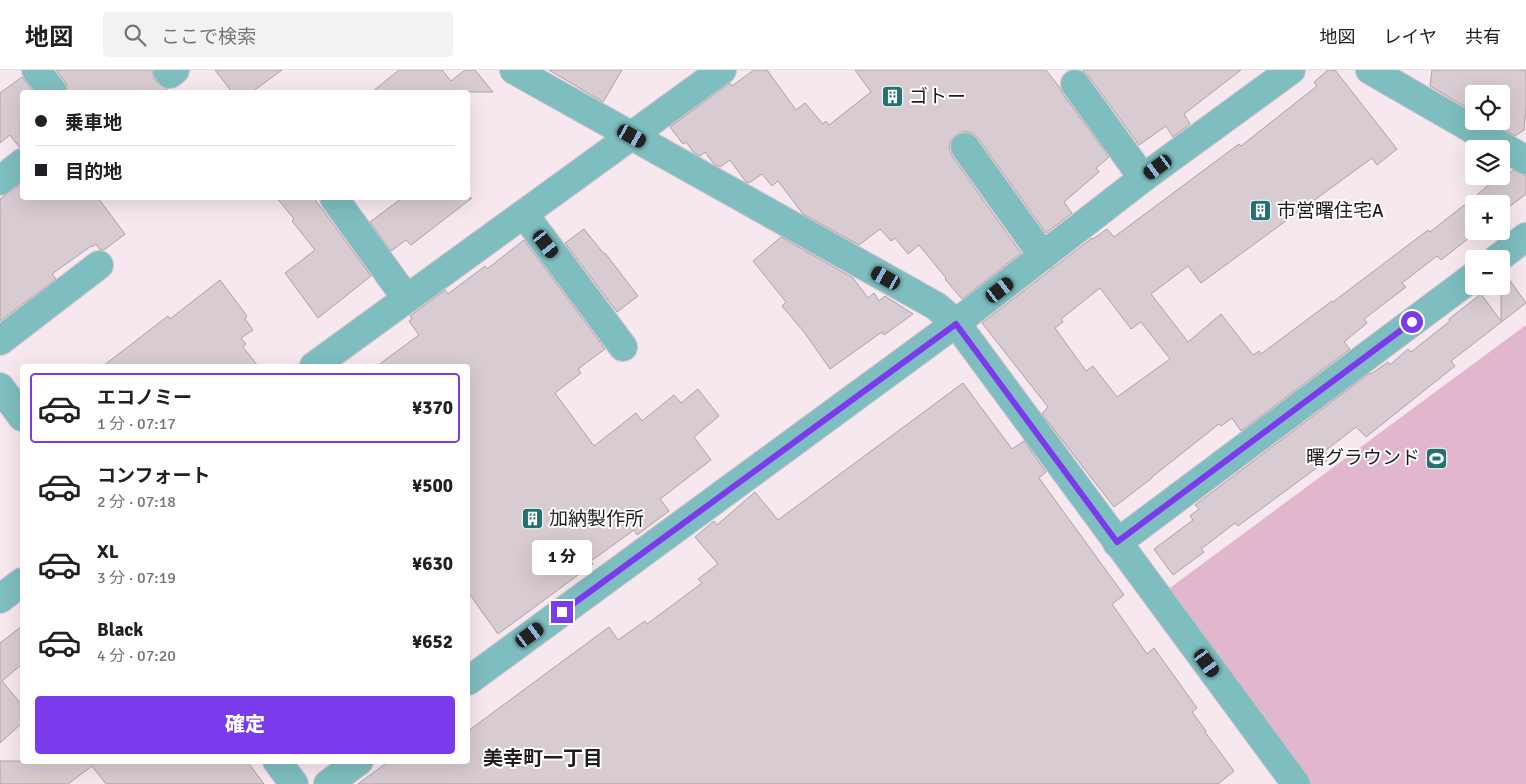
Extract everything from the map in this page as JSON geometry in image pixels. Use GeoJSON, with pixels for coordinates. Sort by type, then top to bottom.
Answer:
{"type":"FeatureCollection","features":[{"type":"Feature","properties":{"kind":"street"},"geometry":{"type":"LineString","coordinates":[[36,70],[51,90]]}},
{"type":"Feature","properties":{"kind":"street"},"geometry":{"type":"LineString","coordinates":[[167,70],[170,74],[175,70]]}},
{"type":"Feature","properties":{"kind":"street"},"geometry":{"type":"LineString","coordinates":[[514,70],[936,306],[956,324],[1296,784]]}},
{"type":"Feature","properties":{"kind":"street"},"geometry":{"type":"LineString","coordinates":[[317,364],[722,70]]}},
{"type":"Feature","properties":{"kind":"street"},"geometry":{"type":"LineString","coordinates":[[470,681],[956,324],[1143,178],[1291,70]]}},
{"type":"Feature","properties":{"kind":"street"},"geometry":{"type":"LineString","coordinates":[[1370,70],[1525,154]]}},
{"type":"Feature","properties":{"kind":"street"},"geometry":{"type":"LineString","coordinates":[[1075,84],[1143,178]]}},
{"type":"Feature","properties":{"kind":"street"},"geometry":{"type":"LineString","coordinates":[[965,147],[1043,256]]}},
{"type":"Feature","properties":{"kind":"street"},"geometry":{"type":"LineString","coordinates":[[0,181],[20,165]]}},
{"type":"Feature","properties":{"kind":"street"},"geometry":{"type":"LineString","coordinates":[[335,200],[406,298]]}},
{"type":"Feature","properties":{"kind":"street"},"geometry":{"type":"LineString","coordinates":[[524,214],[623,347]]}},
{"type":"Feature","properties":{"kind":"street"},"geometry":{"type":"LineString","coordinates":[[1508,250],[1526,237]]}},
{"type":"Feature","properties":{"kind":"street"},"geometry":{"type":"LineString","coordinates":[[0,341],[99,265]]}},
{"type":"Feature","properties":{"kind":"street"},"geometry":{"type":"LineString","coordinates":[[1117,542],[1465,283]]}},
{"type":"Feature","properties":{"kind":"street"},"geometry":{"type":"LineString","coordinates":[[0,386],[20,414]]}},
{"type":"Feature","properties":{"kind":"street"},"geometry":{"type":"LineString","coordinates":[[0,599],[20,584]]}},
{"type":"Feature","properties":{"kind":"street"},"geometry":{"type":"LineString","coordinates":[[279,764],[294,784]]}},
{"type":"Feature","properties":{"kind":"street"},"geometry":{"type":"LineString","coordinates":[[328,784],[355,764]]}},
{"type":"Feature","properties":{"kind":"shaded area","name":"曙グラウンド"},"geometry":{"type":"Polygon","coordinates":[[[1526,325],[1526,784],[1311,784],[1167,590],[1526,325]]]}},
{"type":"Feature","properties":{"kind":"building"},"geometry":{"type":"Polygon","coordinates":[[[56,70],[152,70],[154,79],[168,90],[68,90],[66,83],[56,70]]]}},
{"type":"Feature","properties":{"kind":"building"},"geometry":{"type":"Polygon","coordinates":[[[215,70],[282,70],[255,90],[230,90],[215,70]]]}},
{"type":"Feature","properties":{"kind":"building"},"geometry":{"type":"Polygon","coordinates":[[[399,70],[442,70],[451,81],[465,70],[475,70],[493,92],[470,92],[470,90],[374,90],[399,70]]]}},
{"type":"Feature","properties":{"kind":"building"},"geometry":{"type":"Polygon","coordinates":[[[549,70],[622,70],[603,102],[549,70]]]}},
{"type":"Feature","properties":{"kind":"building"},"geometry":{"type":"Polygon","coordinates":[[[754,70],[767,70],[796,110],[805,103],[823,124],[826,121],[829,125],[871,92],[855,70],[1046,70],[1109,157],[1096,168],[1099,172],[1064,202],[1072,213],[1046,233],[978,138],[972,133],[964,131],[956,135],[951,140],[949,148],[952,156],[1021,253],[962,299],[919,245],[908,254],[895,238],[891,241],[880,229],[859,245],[803,214],[778,181],[772,186],[762,174],[749,183],[746,182],[730,160],[720,167],[714,164],[705,152],[700,156],[694,153],[686,142],[683,144],[670,127],[730,83],[732,86],[754,70]]]}},
{"type":"Feature","properties":{"kind":"building"},"geometry":{"type":"Polygon","coordinates":[[[1084,70],[1241,70],[1184,114],[1190,124],[1173,137],[1166,126],[1139,145],[1084,70]]]}},
{"type":"Feature","properties":{"kind":"building"},"geometry":{"type":"Polygon","coordinates":[[[1328,70],[1335,70],[1397,149],[1377,165],[1372,158],[1201,283],[1188,266],[1151,294],[1188,342],[1221,314],[1253,355],[1259,351],[1261,354],[1428,230],[1430,232],[1465,204],[1465,240],[1467,240],[1441,260],[1437,256],[1402,283],[1406,287],[1364,319],[1367,323],[1344,342],[1350,349],[1241,431],[1232,418],[1221,426],[1219,424],[1114,507],[1042,414],[1048,407],[982,323],[1092,238],[1107,229],[1114,237],[1239,144],[1241,146],[1317,86],[1314,82],[1328,70]],[[1100,288],[1061,319],[1063,322],[1055,328],[1086,371],[1093,366],[1117,397],[1170,359],[1141,322],[1131,329],[1100,288]]]}},
{"type":"Feature","properties":{"kind":"building"},"geometry":{"type":"Polygon","coordinates":[[[1432,70],[1526,70],[1524,130],[1515,136],[1505,130],[1510,130],[1510,85],[1465,85],[1465,107],[1430,86],[1432,70]]]}},
{"type":"Feature","properties":{"kind":"building"},"geometry":{"type":"Polygon","coordinates":[[[22,77],[32,90],[20,90],[20,148],[10,135],[0,143],[0,93],[22,77]]]}},
{"type":"Feature","properties":{"kind":"building"},"geometry":{"type":"Polygon","coordinates":[[[1513,170],[1526,176],[1526,194],[1510,206],[1510,195],[1477,195],[1489,185],[1510,185],[1510,173],[1513,170]]]}},
{"type":"Feature","properties":{"kind":"building"},"geometry":{"type":"Polygon","coordinates":[[[20,184],[20,200],[100,200],[125,234],[104,250],[100,250],[96,244],[91,246],[52,274],[56,279],[0,321],[0,199],[20,184]]]}},
{"type":"Feature","properties":{"kind":"building"},"geometry":{"type":"Polygon","coordinates":[[[279,200],[315,200],[371,276],[318,318],[285,273],[315,250],[292,221],[294,219],[279,200]]]}},
{"type":"Feature","properties":{"kind":"building"},"geometry":{"type":"Polygon","coordinates":[[[399,200],[469,200],[411,245],[406,240],[391,251],[370,222],[399,200]]]}},
{"type":"Feature","properties":{"kind":"building"},"geometry":{"type":"Polygon","coordinates":[[[584,229],[638,296],[617,312],[565,243],[584,229]]]}},
{"type":"Feature","properties":{"kind":"building"},"geometry":{"type":"Polygon","coordinates":[[[781,237],[853,278],[868,298],[874,293],[879,301],[885,296],[913,314],[884,335],[882,332],[830,369],[804,332],[782,306],[786,302],[753,261],[781,237]]]}},
{"type":"Feature","properties":{"kind":"building"},"geometry":{"type":"Polygon","coordinates":[[[524,240],[605,349],[578,369],[581,373],[555,393],[594,446],[636,413],[642,421],[674,395],[681,403],[698,389],[719,416],[694,437],[711,460],[660,499],[669,511],[637,535],[634,530],[591,561],[593,564],[498,634],[470,595],[470,364],[380,364],[419,335],[409,321],[412,319],[410,316],[445,290],[448,294],[485,266],[487,269],[524,240]]]}},
{"type":"Feature","properties":{"kind":"building"},"geometry":{"type":"Polygon","coordinates":[[[220,280],[247,316],[245,319],[253,330],[241,338],[246,344],[243,347],[256,364],[106,364],[168,316],[170,319],[220,280]]]}},
{"type":"Feature","properties":{"kind":"building"},"geometry":{"type":"Polygon","coordinates":[[[1510,280],[1526,303],[1451,361],[1455,366],[1366,437],[1356,427],[1325,451],[1330,458],[1238,526],[1235,523],[1201,549],[1204,552],[1173,575],[1154,549],[1193,520],[1190,516],[1199,509],[1195,505],[1370,373],[1388,362],[1390,365],[1408,349],[1411,352],[1480,295],[1482,295],[1501,321],[1501,295],[1510,295],[1510,280]]]}},
{"type":"Feature","properties":{"kind":"building"},"geometry":{"type":"Polygon","coordinates":[[[963,383],[1012,449],[1024,441],[1046,472],[1039,478],[1124,595],[1112,604],[1147,654],[1154,648],[1197,708],[1192,712],[1234,771],[1218,784],[358,784],[385,764],[470,764],[470,730],[609,627],[618,640],[645,621],[647,624],[702,583],[698,579],[718,564],[695,537],[714,521],[717,525],[755,492],[778,520],[963,383]]]}},
{"type":"Feature","properties":{"kind":"building"},"geometry":{"type":"Polygon","coordinates":[[[20,628],[20,666],[2,681],[20,703],[20,725],[0,743],[0,643],[20,628]]]}},
{"type":"Feature","properties":{"kind":"building"},"geometry":{"type":"Polygon","coordinates":[[[0,761],[20,761],[20,764],[249,764],[264,784],[106,784],[92,766],[68,784],[0,784],[0,761]]]}},
{"type":"Feature","properties":{"kind":"place","name":"ゴトー"},"geometry":{"type":"Point","coordinates":[893,97]}},
{"type":"Feature","properties":{"kind":"place","name":"市営曙住宅A"},"geometry":{"type":"Point","coordinates":[1261,211]}},
{"type":"Feature","properties":{"kind":"place","name":"曙グラウンド"},"geometry":{"type":"Point","coordinates":[1436,458]}},
{"type":"Feature","properties":{"kind":"place","name":"加納製作所"},"geometry":{"type":"Point","coordinates":[533,519]}},
{"type":"Feature","properties":{"kind":"district","name":"美幸町一丁目"},"geometry":{"type":"Point","coordinates":[543,758]}},
{"type":"Feature","properties":{"kind":"route"},"geometry":{"type":"LineString","coordinates":[[562,612],[956,324],[1117,542],[1412,322]]}}]}
